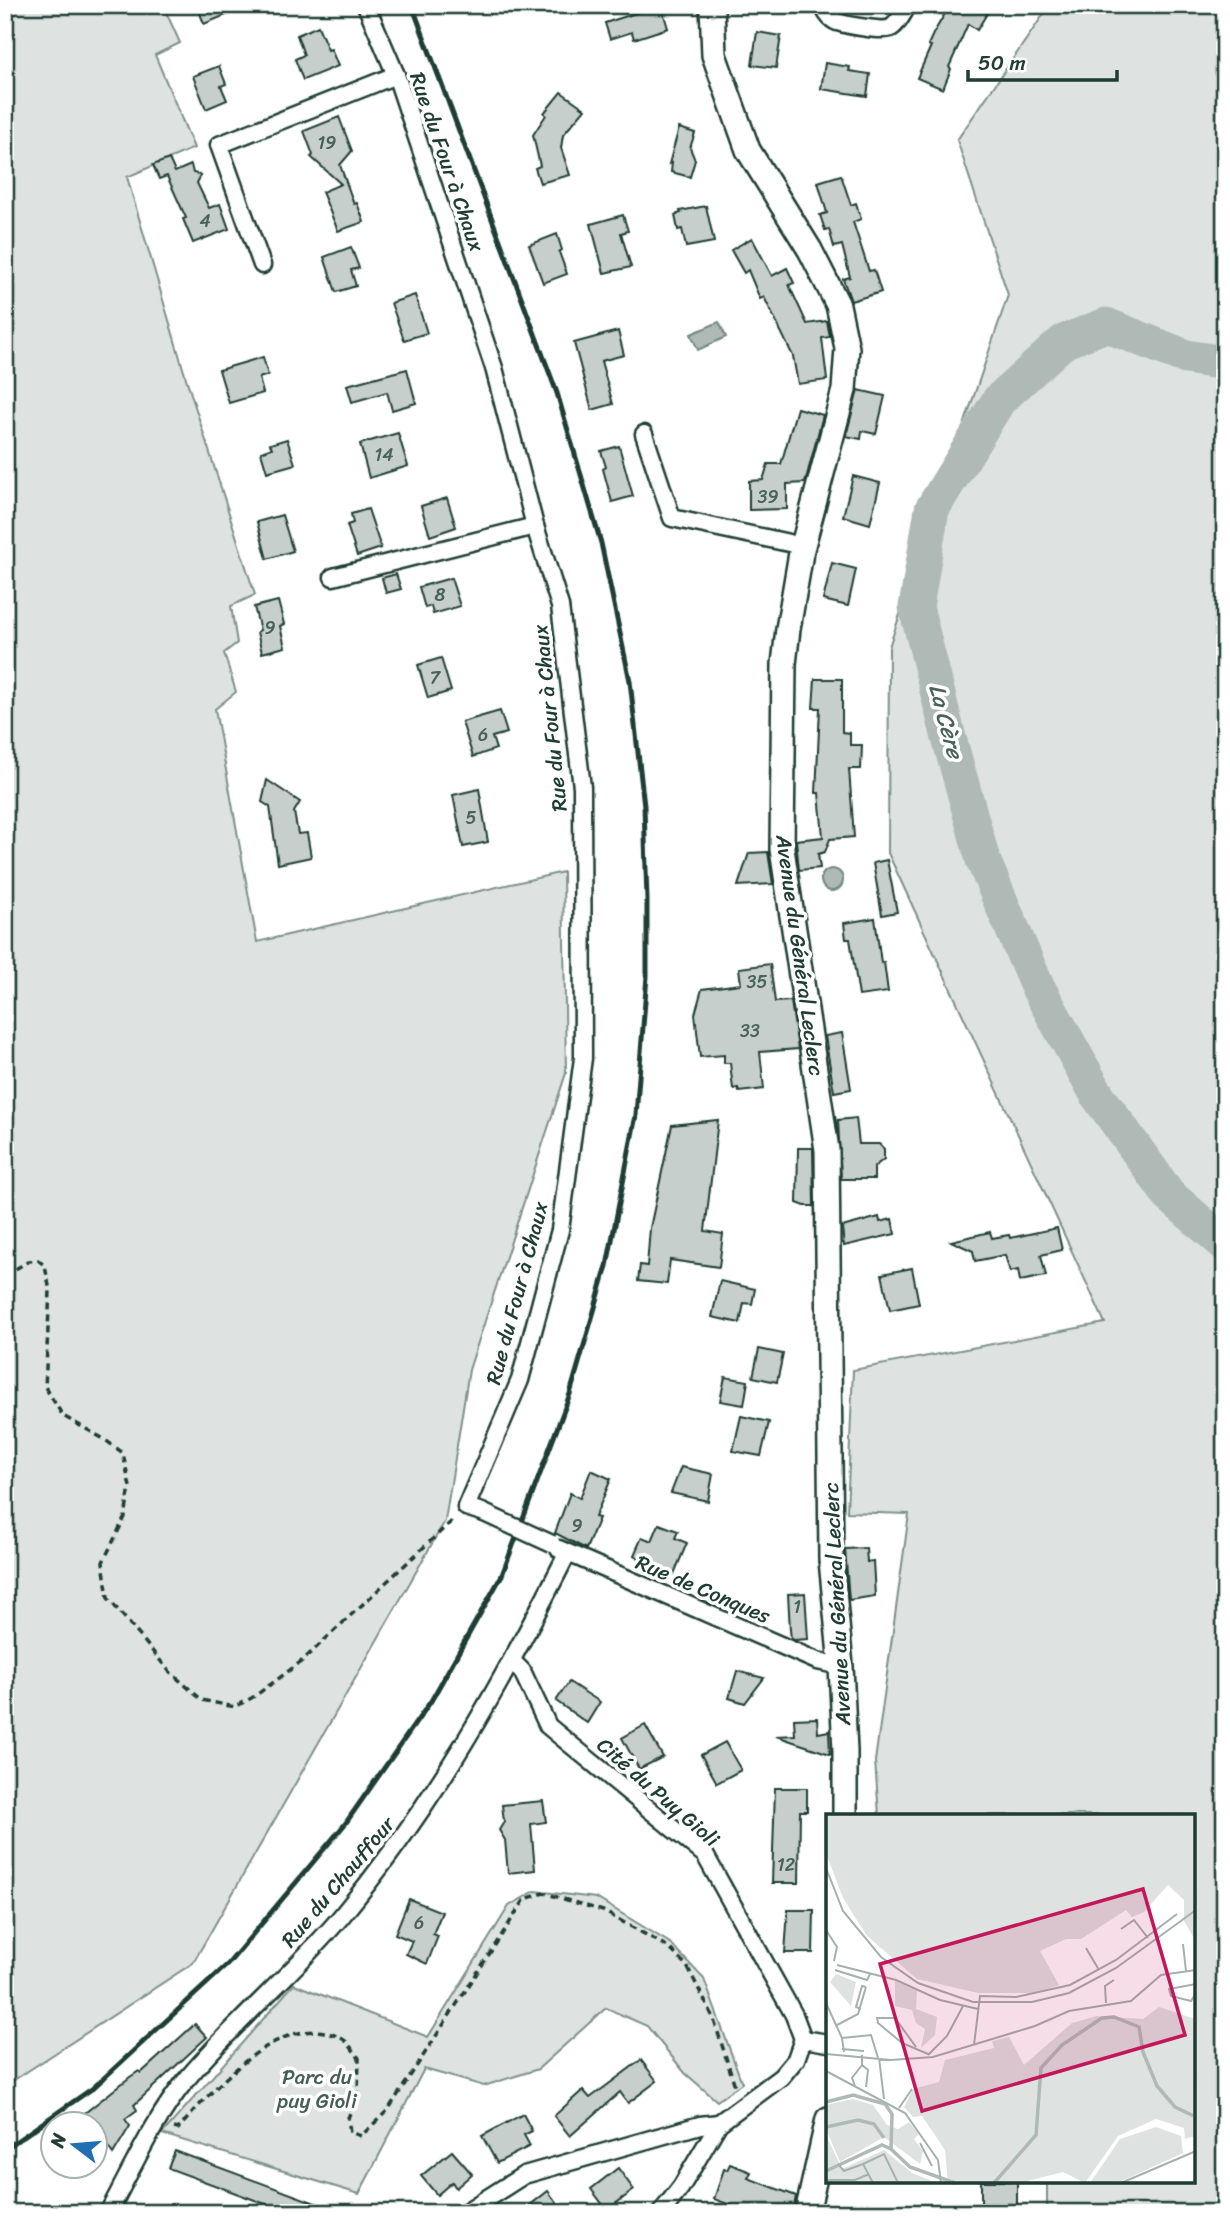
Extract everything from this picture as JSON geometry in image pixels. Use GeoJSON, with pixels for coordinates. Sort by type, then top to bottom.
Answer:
{"type":"FeatureCollection","features":[{"type":"Feature","properties":{"kind":"street","name":"Rue du Four à Chaux"},"geometry":{"type":"LineString","coordinates":[[366,5],[396,75],[494,368],[559,606],[582,787],[583,1058],[559,1230],[520,1380],[474,1510]]}},
{"type":"Feature","properties":{"kind":"street","name":"Avenue du Général Leclerc"},"geometry":{"type":"LineString","coordinates":[[712,5],[714,55],[748,150],[810,250],[838,305],[847,348],[844,390],[803,546],[784,664],[782,849],[827,1150],[831,1560],[841,1666],[845,1814]]}},
{"type":"Feature","properties":{"kind":"street"},"geometry":{"type":"LineString","coordinates":[[823,5],[827,14],[836,22],[881,30],[890,29],[908,5]]}},
{"type":"Feature","properties":{"kind":"street"},"geometry":{"type":"LineString","coordinates":[[262,265],[219,145],[396,75]]}},
{"type":"Feature","properties":{"kind":"street"},"geometry":{"type":"LineString","coordinates":[[644,434],[672,518],[803,546]]}},
{"type":"Feature","properties":{"kind":"street"},"geometry":{"type":"LineString","coordinates":[[333,577],[535,526]]}},
{"type":"Feature","properties":{"kind":"street","name":"Rue de Conques"},"geometry":{"type":"LineString","coordinates":[[474,1510],[551,1544],[567,1554],[817,1661],[841,1666]]}},
{"type":"Feature","properties":{"kind":"street","name":"Rue du Chauffour"},"geometry":{"type":"LineString","coordinates":[[108,2213],[155,2127],[185,2081],[338,1920],[410,1829],[513,1662],[567,1554]]}},
{"type":"Feature","properties":{"kind":"street","name":"Cité du Puy Gioli"},"geometry":{"type":"LineString","coordinates":[[513,1662],[522,1671],[548,1726],[705,1856],[794,2015],[803,2039]]}},
{"type":"Feature","properties":{"kind":"street"},"geometry":{"type":"LineString","coordinates":[[661,2213],[681,2188],[719,2123],[781,2077],[796,2059],[803,2039],[826,2043]]}},
{"type":"Feature","properties":{"kind":"street"},"geometry":{"type":"LineString","coordinates":[[464,2213],[524,2175],[700,2125],[719,2123]]}},
{"type":"Feature","properties":{"kind":"street"},"geometry":{"type":"LineString","coordinates":[[807,2213],[826,2128]]}},
{"type":"Feature","properties":{"kind":"path"},"geometry":{"type":"LineString","coordinates":[[5,1275],[29,1261],[38,1260],[45,1266],[50,1291],[45,1387],[63,1416],[123,1453],[130,1487],[125,1517],[103,1562],[108,1598],[169,1671],[202,1700],[235,1707],[255,1696],[293,1668],[474,1510]]}},
{"type":"Feature","properties":{"kind":"path"},"geometry":{"type":"LineString","coordinates":[[155,2127],[178,2129],[218,2085],[263,2048],[285,2036],[311,2031],[342,2038],[359,2058],[358,2093],[348,2118],[350,2132],[361,2136],[388,2110],[525,1899],[544,1893],[603,1911],[668,1947],[687,1966],[713,2017],[743,2105]]}},
{"type":"Feature","properties":{"kind":"green space"},"geometry":{"type":"Polygon","coordinates":[[[5,5],[163,5],[180,43],[155,55],[194,148],[127,177],[185,375],[255,595],[231,606],[237,643],[224,653],[236,692],[215,709],[257,942],[563,872],[566,1073],[469,1370],[445,1521],[193,1963],[5,2086],[5,5]]]}},
{"type":"Feature","properties":{"kind":"green space"},"geometry":{"type":"Polygon","coordinates":[[[1050,5],[1225,5],[1225,2213],[1047,2213],[1047,2183],[1195,2183],[1195,1814],[879,1814],[875,1761],[909,1514],[847,1512],[853,1370],[1105,1323],[888,853],[889,647],[1008,295],[957,140],[1050,5]]]}},
{"type":"Feature","properties":{"kind":"green space","name":"Parc du puy Gioli"},"geometry":{"type":"Polygon","coordinates":[[[535,1891],[596,1898],[670,1943],[704,1979],[742,2083],[717,2101],[685,2073],[647,2026],[606,2008],[538,2069],[484,2086],[424,2069],[359,2194],[162,2134],[294,1984],[428,2037],[509,1906],[535,1891]]]}},
{"type":"Feature","properties":{"kind":"shaded area"},"geometry":{"type":"Polygon","coordinates":[[[719,322],[726,337],[698,350],[691,334],[719,322]]]}},
{"type":"Feature","properties":{"kind":"shaded area"},"geometry":{"type":"Polygon","coordinates":[[[828,869],[836,869],[843,876],[843,884],[836,891],[828,891],[821,884],[821,876],[828,869]]]}},
{"type":"Feature","properties":{"kind":"building"},"geometry":{"type":"Polygon","coordinates":[[[197,5],[248,5],[248,6],[204,24],[197,5]]]}},
{"type":"Feature","properties":{"kind":"building"},"geometry":{"type":"Polygon","coordinates":[[[661,5],[668,28],[634,39],[632,32],[610,39],[605,23],[661,5]]]}},
{"type":"Feature","properties":{"kind":"building"},"geometry":{"type":"Polygon","coordinates":[[[950,5],[992,5],[977,30],[968,24],[949,67],[951,69],[943,89],[917,78],[931,46],[928,45],[950,5]]]}},
{"type":"Feature","properties":{"kind":"building"},"geometry":{"type":"Polygon","coordinates":[[[318,26],[338,66],[303,80],[295,59],[304,55],[297,35],[318,26]]]}},
{"type":"Feature","properties":{"kind":"building"},"geometry":{"type":"Polygon","coordinates":[[[757,32],[781,36],[776,68],[752,65],[757,32]]]}},
{"type":"Feature","properties":{"kind":"building"},"geometry":{"type":"Polygon","coordinates":[[[825,63],[870,74],[867,96],[821,89],[825,63]]]}},
{"type":"Feature","properties":{"kind":"building"},"geometry":{"type":"Polygon","coordinates":[[[219,66],[226,84],[221,86],[227,100],[206,109],[193,76],[219,66]]]}},
{"type":"Feature","properties":{"kind":"building"},"geometry":{"type":"Polygon","coordinates":[[[561,92],[585,109],[563,135],[561,148],[570,175],[540,183],[535,168],[540,166],[533,135],[546,115],[544,113],[561,92]]]}},
{"type":"Feature","properties":{"kind":"building"},"geometry":{"type":"Polygon","coordinates":[[[339,117],[352,151],[340,165],[354,204],[357,203],[364,222],[338,231],[322,192],[341,184],[311,157],[313,155],[304,131],[339,117]]]}},
{"type":"Feature","properties":{"kind":"building"},"geometry":{"type":"Polygon","coordinates":[[[679,128],[695,133],[690,148],[695,160],[690,177],[671,172],[672,163],[669,164],[679,128]]]}},
{"type":"Feature","properties":{"kind":"building"},"geometry":{"type":"Polygon","coordinates":[[[169,159],[175,172],[191,165],[193,173],[201,175],[197,183],[209,208],[220,204],[229,229],[193,243],[183,219],[186,218],[167,176],[159,179],[153,165],[169,159]]]}},
{"type":"Feature","properties":{"kind":"building"},"geometry":{"type":"Polygon","coordinates":[[[841,175],[851,205],[856,203],[861,219],[853,222],[869,271],[874,270],[881,292],[851,301],[843,279],[850,277],[842,245],[834,247],[829,229],[825,230],[820,215],[827,213],[818,182],[841,175]]]}},
{"type":"Feature","properties":{"kind":"building"},"geometry":{"type":"Polygon","coordinates":[[[706,206],[714,242],[686,247],[675,215],[681,213],[680,211],[706,206]]]}},
{"type":"Feature","properties":{"kind":"building"},"geometry":{"type":"Polygon","coordinates":[[[623,215],[628,231],[621,233],[631,267],[604,273],[591,224],[623,215]]]}},
{"type":"Feature","properties":{"kind":"building"},"geometry":{"type":"Polygon","coordinates":[[[557,234],[562,250],[559,252],[567,274],[543,283],[529,245],[557,234]]]}},
{"type":"Feature","properties":{"kind":"building"},"geometry":{"type":"Polygon","coordinates":[[[752,238],[772,276],[787,268],[794,283],[789,285],[807,324],[827,321],[830,337],[822,338],[827,380],[798,384],[793,356],[764,297],[760,299],[748,270],[744,273],[731,250],[752,238]]]}},
{"type":"Feature","properties":{"kind":"building"},"geometry":{"type":"Polygon","coordinates":[[[351,247],[359,268],[351,270],[356,286],[336,292],[324,257],[351,247]]]}},
{"type":"Feature","properties":{"kind":"building"},"geometry":{"type":"Polygon","coordinates":[[[415,295],[427,333],[404,340],[391,303],[415,295]]]}},
{"type":"Feature","properties":{"kind":"building"},"geometry":{"type":"Polygon","coordinates":[[[618,331],[624,355],[601,361],[613,404],[592,410],[574,343],[618,331]]]}},
{"type":"Feature","properties":{"kind":"building"},"geometry":{"type":"Polygon","coordinates":[[[263,357],[268,375],[259,378],[263,393],[229,403],[219,370],[263,357]]]}},
{"type":"Feature","properties":{"kind":"building"},"geometry":{"type":"Polygon","coordinates":[[[407,369],[416,403],[392,410],[387,392],[352,402],[347,385],[407,369]]]}},
{"type":"Feature","properties":{"kind":"building"},"geometry":{"type":"Polygon","coordinates":[[[858,390],[885,396],[876,434],[862,431],[861,439],[846,436],[858,390]]]}},
{"type":"Feature","properties":{"kind":"building"},"geometry":{"type":"Polygon","coordinates":[[[797,408],[823,415],[805,483],[787,484],[787,509],[749,510],[749,481],[763,480],[768,464],[781,464],[797,408]]]}},
{"type":"Feature","properties":{"kind":"building"},"geometry":{"type":"Polygon","coordinates":[[[398,433],[408,466],[369,478],[360,444],[398,433]]]}},
{"type":"Feature","properties":{"kind":"building"},"geometry":{"type":"Polygon","coordinates":[[[287,439],[295,464],[267,472],[261,452],[272,448],[270,444],[287,439]]]}},
{"type":"Feature","properties":{"kind":"building"},"geometry":{"type":"Polygon","coordinates":[[[619,446],[633,496],[612,502],[601,451],[619,446]]]}},
{"type":"Feature","properties":{"kind":"building"},"geometry":{"type":"Polygon","coordinates":[[[853,476],[880,483],[870,524],[843,516],[853,476]]]}},
{"type":"Feature","properties":{"kind":"building"},"geometry":{"type":"Polygon","coordinates":[[[447,498],[456,527],[430,536],[421,506],[447,498]]]}},
{"type":"Feature","properties":{"kind":"building"},"geometry":{"type":"Polygon","coordinates":[[[368,509],[381,548],[357,556],[347,525],[353,523],[351,514],[368,509]]]}},
{"type":"Feature","properties":{"kind":"building"},"geometry":{"type":"Polygon","coordinates":[[[282,515],[293,551],[267,559],[257,522],[282,515]]]}},
{"type":"Feature","properties":{"kind":"building"},"geometry":{"type":"Polygon","coordinates":[[[832,563],[856,569],[848,606],[823,600],[832,563]]]}},
{"type":"Feature","properties":{"kind":"building"},"geometry":{"type":"Polygon","coordinates":[[[396,574],[401,589],[386,593],[382,578],[396,574]]]}},
{"type":"Feature","properties":{"kind":"building"},"geometry":{"type":"Polygon","coordinates":[[[451,578],[460,606],[433,614],[431,606],[425,608],[419,587],[451,578]]]}},
{"type":"Feature","properties":{"kind":"building"},"geometry":{"type":"Polygon","coordinates":[[[278,601],[284,624],[280,626],[285,647],[262,653],[254,607],[278,601]]]}},
{"type":"Feature","properties":{"kind":"building"},"geometry":{"type":"Polygon","coordinates":[[[441,658],[451,691],[428,698],[418,665],[441,658]]]}},
{"type":"Feature","properties":{"kind":"building"},"geometry":{"type":"Polygon","coordinates":[[[815,679],[842,679],[842,732],[850,733],[850,745],[862,745],[861,769],[849,769],[854,837],[830,839],[825,852],[818,854],[820,868],[799,870],[796,840],[823,837],[819,793],[816,793],[820,708],[813,708],[815,679]]]}},
{"type":"Feature","properties":{"kind":"building"},"geometry":{"type":"Polygon","coordinates":[[[500,711],[507,733],[492,737],[496,749],[473,757],[462,722],[500,711]]]}},
{"type":"Feature","properties":{"kind":"building"},"geometry":{"type":"Polygon","coordinates":[[[267,780],[300,802],[294,812],[298,834],[307,833],[311,857],[278,864],[270,807],[262,802],[267,780]]]}},
{"type":"Feature","properties":{"kind":"building"},"geometry":{"type":"Polygon","coordinates":[[[479,789],[488,842],[463,847],[453,795],[479,789]]]}},
{"type":"Feature","properties":{"kind":"building"},"geometry":{"type":"Polygon","coordinates":[[[768,852],[773,884],[738,886],[749,853],[768,852]]]}},
{"type":"Feature","properties":{"kind":"building"},"geometry":{"type":"Polygon","coordinates":[[[887,860],[897,912],[882,915],[873,863],[887,860]]]}},
{"type":"Feature","properties":{"kind":"building"},"geometry":{"type":"Polygon","coordinates":[[[875,918],[888,992],[859,996],[850,939],[846,939],[844,923],[875,918]]]}},
{"type":"Feature","properties":{"kind":"building"},"geometry":{"type":"Polygon","coordinates":[[[770,964],[775,1002],[791,1001],[798,1049],[760,1052],[764,1089],[739,1092],[738,1088],[733,1089],[730,1063],[724,1063],[724,1055],[700,1057],[695,1014],[702,989],[741,984],[739,968],[770,964]]]}},
{"type":"Feature","properties":{"kind":"building"},"geometry":{"type":"Polygon","coordinates":[[[842,1033],[851,1089],[834,1092],[825,1036],[842,1033]]]}},
{"type":"Feature","properties":{"kind":"building"},"geometry":{"type":"Polygon","coordinates":[[[856,1118],[859,1144],[879,1144],[884,1149],[884,1159],[874,1167],[874,1179],[841,1179],[838,1120],[856,1118]]]}},
{"type":"Feature","properties":{"kind":"building"},"geometry":{"type":"Polygon","coordinates":[[[718,1120],[705,1231],[723,1234],[719,1267],[670,1260],[667,1284],[638,1281],[640,1265],[647,1266],[650,1228],[672,1125],[718,1120]]]}},
{"type":"Feature","properties":{"kind":"building"},"geometry":{"type":"Polygon","coordinates":[[[798,1148],[813,1148],[814,1206],[797,1203],[798,1148]]]}},
{"type":"Feature","properties":{"kind":"building"},"geometry":{"type":"Polygon","coordinates":[[[879,1217],[880,1222],[892,1219],[895,1234],[844,1246],[842,1227],[879,1217]]]}},
{"type":"Feature","properties":{"kind":"building"},"geometry":{"type":"Polygon","coordinates":[[[1057,1228],[1062,1250],[1041,1255],[1046,1276],[1020,1281],[1018,1270],[1010,1272],[1005,1255],[975,1261],[973,1251],[951,1241],[990,1232],[992,1238],[1009,1235],[1010,1238],[1057,1228]]]}},
{"type":"Feature","properties":{"kind":"building"},"geometry":{"type":"Polygon","coordinates":[[[912,1268],[919,1304],[890,1310],[882,1274],[912,1268]]]}},
{"type":"Feature","properties":{"kind":"building"},"geometry":{"type":"Polygon","coordinates":[[[720,1281],[755,1289],[752,1304],[744,1303],[740,1323],[712,1317],[720,1281]]]}},
{"type":"Feature","properties":{"kind":"building"},"geometry":{"type":"Polygon","coordinates":[[[759,1349],[783,1354],[777,1382],[753,1377],[759,1349]]]}},
{"type":"Feature","properties":{"kind":"building"},"geometry":{"type":"Polygon","coordinates":[[[725,1377],[748,1381],[744,1405],[720,1401],[725,1377]]]}},
{"type":"Feature","properties":{"kind":"building"},"geometry":{"type":"Polygon","coordinates":[[[741,1416],[769,1422],[761,1456],[733,1451],[741,1416]]]}},
{"type":"Feature","properties":{"kind":"building"},"geometry":{"type":"Polygon","coordinates":[[[681,1467],[713,1474],[708,1501],[671,1493],[681,1467]]]}},
{"type":"Feature","properties":{"kind":"building"},"geometry":{"type":"Polygon","coordinates":[[[591,1470],[611,1479],[595,1517],[599,1518],[586,1549],[555,1533],[570,1493],[580,1498],[591,1470]]]}},
{"type":"Feature","properties":{"kind":"building"},"geometry":{"type":"Polygon","coordinates":[[[659,1524],[678,1531],[675,1538],[687,1543],[674,1574],[639,1560],[634,1555],[642,1537],[652,1541],[659,1524]]]}},
{"type":"Feature","properties":{"kind":"building"},"geometry":{"type":"Polygon","coordinates":[[[866,1548],[867,1562],[873,1561],[875,1596],[849,1600],[845,1549],[866,1548]]]}},
{"type":"Feature","properties":{"kind":"building"},"geometry":{"type":"Polygon","coordinates":[[[805,1593],[808,1639],[794,1640],[791,1638],[788,1594],[805,1593]]]}},
{"type":"Feature","properties":{"kind":"building"},"geometry":{"type":"Polygon","coordinates":[[[737,1671],[764,1678],[745,1703],[729,1698],[737,1671]]]}},
{"type":"Feature","properties":{"kind":"building"},"geometry":{"type":"Polygon","coordinates":[[[569,1682],[600,1702],[587,1723],[556,1701],[569,1682]]]}},
{"type":"Feature","properties":{"kind":"building"},"geometry":{"type":"Polygon","coordinates":[[[817,1718],[818,1733],[829,1731],[830,1754],[776,1736],[795,1735],[794,1719],[817,1718]]]}},
{"type":"Feature","properties":{"kind":"building"},"geometry":{"type":"Polygon","coordinates":[[[645,1725],[663,1757],[639,1769],[622,1738],[645,1725]]]}},
{"type":"Feature","properties":{"kind":"building"},"geometry":{"type":"Polygon","coordinates":[[[725,1742],[741,1770],[717,1783],[701,1755],[725,1742]]]}},
{"type":"Feature","properties":{"kind":"building"},"geometry":{"type":"Polygon","coordinates":[[[775,1788],[807,1788],[807,1811],[800,1811],[799,1883],[772,1883],[775,1788]]]}},
{"type":"Feature","properties":{"kind":"building"},"geometry":{"type":"Polygon","coordinates":[[[543,1801],[546,1822],[531,1824],[535,1870],[508,1873],[505,1840],[499,1830],[504,1822],[502,1805],[543,1801]]]}},
{"type":"Feature","properties":{"kind":"building"},"geometry":{"type":"Polygon","coordinates":[[[409,1899],[442,1912],[433,1934],[438,1936],[427,1964],[406,1954],[412,1941],[395,1934],[409,1899]]]}},
{"type":"Feature","properties":{"kind":"building"},"geometry":{"type":"Polygon","coordinates":[[[788,1910],[814,1910],[813,1953],[785,1953],[788,1910]]]}},
{"type":"Feature","properties":{"kind":"building"},"geometry":{"type":"Polygon","coordinates":[[[195,2024],[207,2037],[134,2105],[137,2110],[125,2119],[130,2126],[113,2154],[108,2147],[108,2110],[89,2110],[130,2077],[139,2071],[141,2073],[195,2024]]]}},
{"type":"Feature","properties":{"kind":"building"},"geometry":{"type":"Polygon","coordinates":[[[641,2060],[657,2081],[628,2103],[620,2092],[570,2136],[554,2116],[583,2090],[590,2098],[641,2060]]]}},
{"type":"Feature","properties":{"kind":"building"},"geometry":{"type":"Polygon","coordinates":[[[523,2114],[532,2131],[524,2135],[530,2146],[497,2163],[482,2136],[523,2114]]]}},
{"type":"Feature","properties":{"kind":"building"},"geometry":{"type":"Polygon","coordinates":[[[175,2151],[337,2213],[290,2213],[168,2168],[175,2151]]]}},
{"type":"Feature","properties":{"kind":"building"},"geometry":{"type":"Polygon","coordinates":[[[452,2151],[472,2174],[456,2188],[452,2182],[437,2195],[421,2176],[452,2151]]]}},
{"type":"Feature","properties":{"kind":"building"},"geometry":{"type":"Polygon","coordinates":[[[730,2164],[751,2172],[748,2178],[796,2196],[793,2213],[751,2213],[714,2199],[724,2169],[727,2170],[730,2164]]]}},
{"type":"Feature","properties":{"kind":"building"},"geometry":{"type":"Polygon","coordinates":[[[618,2168],[634,2190],[607,2210],[591,2189],[618,2168]]]}},
{"type":"Feature","properties":{"kind":"building"},"geometry":{"type":"Polygon","coordinates":[[[981,2183],[1017,2183],[1017,2212],[981,2212],[981,2183]]]}},
{"type":"Feature","properties":{"kind":"building"},"geometry":{"type":"Polygon","coordinates":[[[548,2191],[564,2213],[520,2213],[548,2191]]]}},
{"type":"Feature","properties":{"kind":"waterway","name":"La Cère"},"geometry":{"type":"LineString","coordinates":[[1225,363],[1186,357],[1106,325],[1063,342],[999,400],[932,509],[916,607],[983,860],[1036,984],[1098,1096],[1169,1195],[1225,1244]]}},
{"type":"Feature","properties":{"kind":"railway"},"geometry":{"type":"LineString","coordinates":[[5,2149],[93,2088],[228,1964],[345,1824],[431,1701],[502,1575],[570,1394],[607,1266],[636,1115],[647,976],[647,900],[644,806],[630,681],[601,543],[557,393],[412,5]]}}]}
